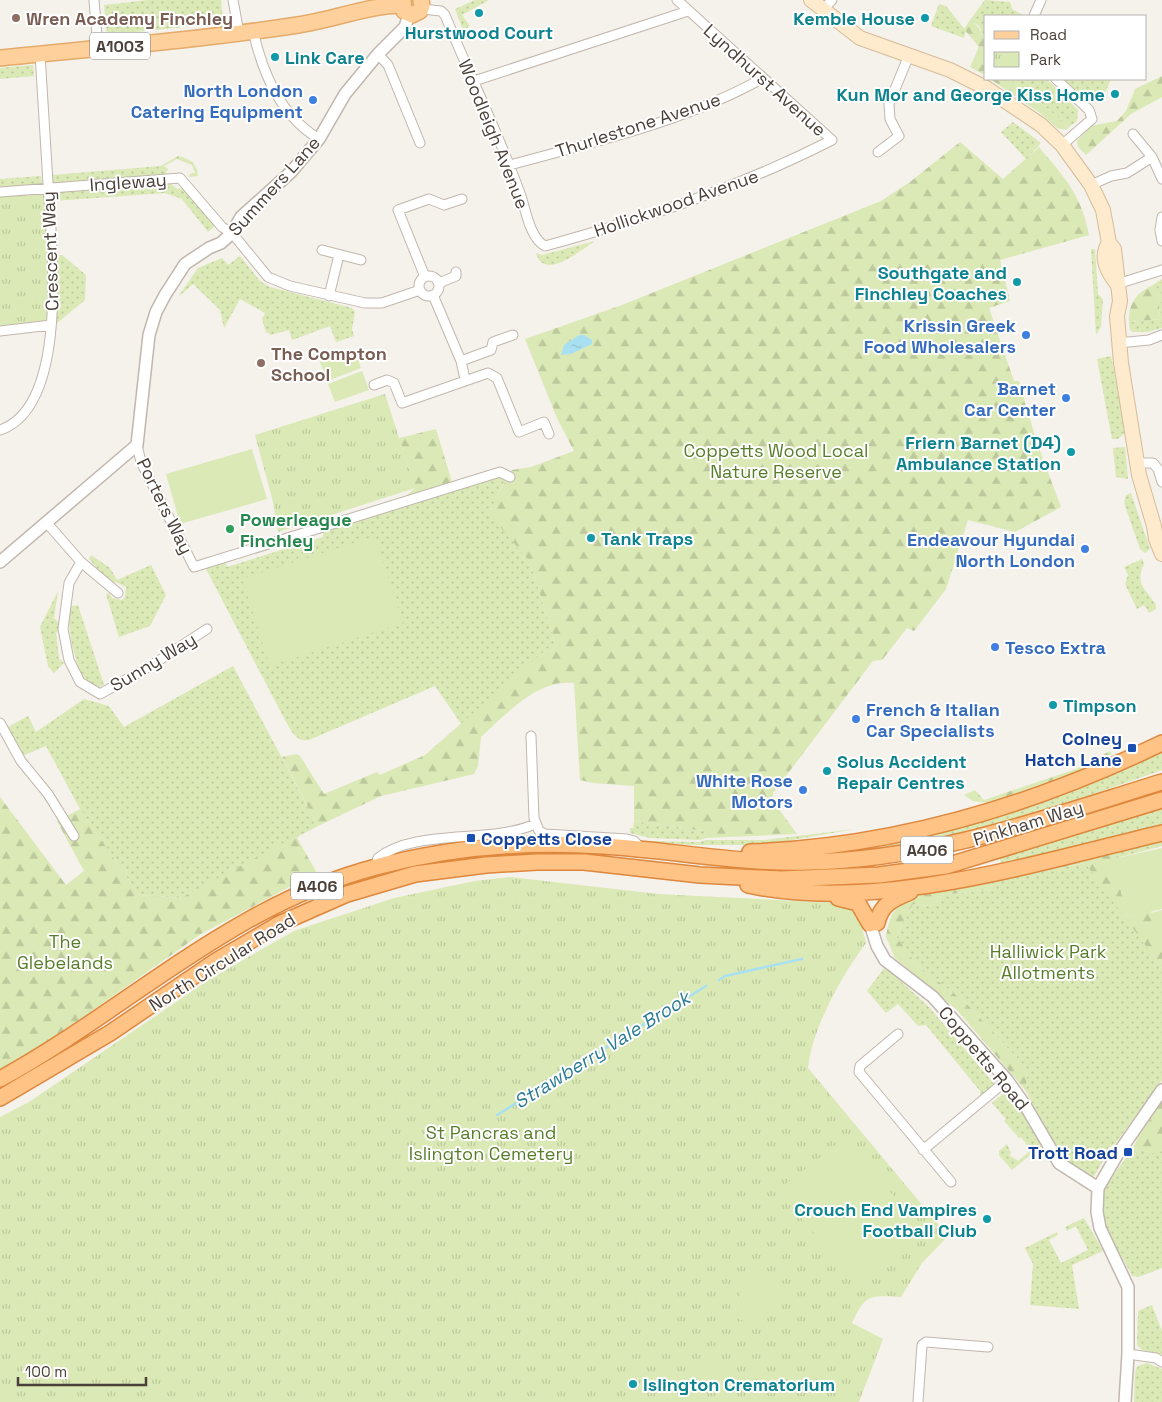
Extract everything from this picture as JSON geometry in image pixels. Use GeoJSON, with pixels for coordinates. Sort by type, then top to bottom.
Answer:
{"type":"FeatureCollection","features":[{"type":"Feature","properties":{"kind":"highway","name":"A406"},"geometry":{"type":"LineString","coordinates":[[683,854],[770,851],[851,842],[928,827],[1037,796],[1162,743]]}},
{"type":"Feature","properties":{"kind":"highway","name":"Pinkham Way"},"geometry":{"type":"LineString","coordinates":[[683,854],[751,861],[802,862],[889,856],[982,838],[1162,782]]}},
{"type":"Feature","properties":{"kind":"highway","name":"Pinkham Way"},"geometry":{"type":"LineString","coordinates":[[700,875],[809,880],[879,876],[946,866],[1162,800]]}},
{"type":"Feature","properties":{"kind":"highway"},"geometry":{"type":"LineString","coordinates":[[700,875],[770,890],[861,892],[984,875],[1162,833]]}},
{"type":"Feature","properties":{"kind":"highway","name":"North Circular Road"},"geometry":{"type":"LineString","coordinates":[[0,1079],[58,1044],[239,923],[317,886],[375,867],[439,853],[513,845],[558,844],[643,849],[683,854]]}},
{"type":"Feature","properties":{"kind":"highway","name":"North Circular Road"},"geometry":{"type":"LineString","coordinates":[[0,1098],[110,1033],[254,938],[306,911],[378,883],[415,874],[486,865],[537,862],[584,862],[700,875]]}},
{"type":"Feature","properties":{"kind":"highway"},"geometry":{"type":"LineString","coordinates":[[797,892],[855,901],[861,905],[874,923],[890,900],[932,883]]}},
{"type":"Feature","properties":{"kind":"main road"},"geometry":{"type":"LineString","coordinates":[[811,0],[828,5],[860,38],[950,70],[986,88],[1041,125],[1062,145],[1092,185],[1103,210],[1109,243],[1114,249],[1118,267],[1117,284],[1120,302],[1117,316],[1118,343],[1136,463],[1158,530],[1156,539],[1162,554]]}},
{"type":"Feature","properties":{"kind":"main road","name":"A1003"},"geometry":{"type":"LineString","coordinates":[[0,58],[246,32],[333,20],[363,6],[411,6]]}},
{"type":"Feature","properties":{"kind":"street"},"geometry":{"type":"LineString","coordinates":[[94,0],[98,48]]}},
{"type":"Feature","properties":{"kind":"street"},"geometry":{"type":"LineString","coordinates":[[233,0],[273,90],[288,112],[308,133],[319,140]]}},
{"type":"Feature","properties":{"kind":"street","name":"Lyndhurst Avenue"},"geometry":{"type":"LineString","coordinates":[[677,0],[832,140]]}},
{"type":"Feature","properties":{"kind":"street"},"geometry":{"type":"LineString","coordinates":[[1034,15],[1041,0]]}},
{"type":"Feature","properties":{"kind":"street","name":"Summers Lane"},"geometry":{"type":"LineString","coordinates":[[137,445],[150,335],[156,312],[185,264],[209,248],[221,243],[232,233],[240,218],[291,172],[319,140],[345,94],[378,54],[405,27],[411,6]]}},
{"type":"Feature","properties":{"kind":"street","name":"Woodleigh Avenue"},"geometry":{"type":"LineString","coordinates":[[411,6],[441,11],[445,15],[510,165],[531,226],[538,242],[545,246]]}},
{"type":"Feature","properties":{"kind":"street"},"geometry":{"type":"LineString","coordinates":[[474,81],[688,11]]}},
{"type":"Feature","properties":{"kind":"street","name":"Crescent Way"},"geometry":{"type":"LineString","coordinates":[[0,430],[16,423],[28,409],[38,387],[47,356],[51,325],[54,286],[40,54]]}},
{"type":"Feature","properties":{"kind":"street"},"geometry":{"type":"LineString","coordinates":[[378,54],[388,65],[420,143]]}},
{"type":"Feature","properties":{"kind":"street"},"geometry":{"type":"LineString","coordinates":[[878,152],[899,136],[890,119],[889,104],[909,55]]}},
{"type":"Feature","properties":{"kind":"street","name":"Thurlestone Avenue"},"geometry":{"type":"LineString","coordinates":[[510,165],[622,134],[741,90],[763,78]]}},
{"type":"Feature","properties":{"kind":"street"},"geometry":{"type":"LineString","coordinates":[[1057,80],[1089,110],[1092,116],[1092,119],[1062,145]]}},
{"type":"Feature","properties":{"kind":"street"},"geometry":{"type":"LineString","coordinates":[[1133,134],[1152,157],[1162,179]]}},
{"type":"Feature","properties":{"kind":"street","name":"Hollickwood Avenue"},"geometry":{"type":"LineString","coordinates":[[545,246],[609,228],[715,194],[832,140]]}},
{"type":"Feature","properties":{"kind":"street"},"geometry":{"type":"LineString","coordinates":[[1092,185],[1111,176],[1127,173],[1152,157]]}},
{"type":"Feature","properties":{"kind":"street","name":"Ingleway"},"geometry":{"type":"LineString","coordinates":[[0,192],[180,178],[222,227],[232,233]]}},
{"type":"Feature","properties":{"kind":"street"},"geometry":{"type":"LineString","coordinates":[[425,277],[398,210],[429,199],[444,205],[462,199]]}},
{"type":"Feature","properties":{"kind":"street"},"geometry":{"type":"LineString","coordinates":[[1162,217],[1160,230],[1162,241]]}},
{"type":"Feature","properties":{"kind":"street"},"geometry":{"type":"LineString","coordinates":[[232,233],[268,277],[290,286],[365,303],[382,303],[420,290]]}},
{"type":"Feature","properties":{"kind":"street"},"geometry":{"type":"LineString","coordinates":[[322,250],[361,260]]}},
{"type":"Feature","properties":{"kind":"street"},"geometry":{"type":"LineString","coordinates":[[329,296],[339,255]]}},
{"type":"Feature","properties":{"kind":"street"},"geometry":{"type":"LineString","coordinates":[[1117,284],[1162,270]]}},
{"type":"Feature","properties":{"kind":"street"},"geometry":{"type":"LineString","coordinates":[[439,283],[456,276],[456,272]]}},
{"type":"Feature","properties":{"kind":"street"},"geometry":{"type":"LineString","coordinates":[[432,276],[439,283],[438,290],[432,295],[427,296],[420,290],[420,282],[425,277],[432,276]]}},
{"type":"Feature","properties":{"kind":"street"},"geometry":{"type":"LineString","coordinates":[[432,295],[460,362],[465,379]]}},
{"type":"Feature","properties":{"kind":"street"},"geometry":{"type":"LineString","coordinates":[[0,331],[51,325]]}},
{"type":"Feature","properties":{"kind":"street"},"geometry":{"type":"LineString","coordinates":[[460,362],[491,350],[493,342],[513,335]]}},
{"type":"Feature","properties":{"kind":"street"},"geometry":{"type":"LineString","coordinates":[[1118,343],[1149,340],[1162,335]]}},
{"type":"Feature","properties":{"kind":"street"},"geometry":{"type":"LineString","coordinates":[[374,385],[387,380],[394,383],[402,403],[465,379],[488,373],[497,378],[519,432],[544,422],[549,434]]}},
{"type":"Feature","properties":{"kind":"street"},"geometry":{"type":"LineString","coordinates":[[0,562],[137,445]]}},
{"type":"Feature","properties":{"kind":"street","name":"Porters Way"},"geometry":{"type":"LineString","coordinates":[[137,445],[141,462],[194,567],[500,472],[510,477]]}},
{"type":"Feature","properties":{"kind":"street"},"geometry":{"type":"LineString","coordinates":[[1136,463],[1153,463],[1158,469],[1162,482]]}},
{"type":"Feature","properties":{"kind":"street"},"geometry":{"type":"LineString","coordinates":[[46,522],[81,562],[118,593]]}},
{"type":"Feature","properties":{"kind":"street","name":"Sunny Way"},"geometry":{"type":"LineString","coordinates":[[81,562],[69,583],[63,629],[69,660],[80,682],[100,694],[152,665],[206,629]]}},
{"type":"Feature","properties":{"kind":"street"},"geometry":{"type":"LineString","coordinates":[[0,723],[21,761],[48,794],[74,836]]}},
{"type":"Feature","properties":{"kind":"street"},"geometry":{"type":"LineString","coordinates":[[531,736],[534,824],[539,831],[545,834],[628,838],[643,849]]}},
{"type":"Feature","properties":{"kind":"street"},"geometry":{"type":"LineString","coordinates":[[375,867],[378,858],[393,849],[448,838],[520,830],[534,824]]}},
{"type":"Feature","properties":{"kind":"street","name":"Coppetts Road"},"geometry":{"type":"LineString","coordinates":[[874,923],[877,946],[891,967],[938,1003],[1007,1080],[1025,1105],[1059,1163],[1098,1188]]}},
{"type":"Feature","properties":{"kind":"street"},"geometry":{"type":"LineString","coordinates":[[898,1034],[860,1066],[859,1072],[951,1182]]}},
{"type":"Feature","properties":{"kind":"street"},"geometry":{"type":"LineString","coordinates":[[923,1150],[1007,1080]]}},
{"type":"Feature","properties":{"kind":"street"},"geometry":{"type":"LineString","coordinates":[[1125,1402],[1128,1354],[1128,1287],[1100,1228],[1097,1212],[1098,1188],[1117,1155],[1162,1090]]}},
{"type":"Feature","properties":{"kind":"street"},"geometry":{"type":"LineString","coordinates":[[918,1402],[922,1345],[926,1342],[988,1347]]}},
{"type":"Feature","properties":{"kind":"street"},"geometry":{"type":"LineString","coordinates":[[1128,1354],[1156,1358],[1162,1362]]}},
{"type":"Feature","properties":{"kind":"green space"},"geometry":{"type":"Polygon","coordinates":[[[148,0],[221,0],[223,21],[221,23],[107,35],[104,5],[148,0]]]}},
{"type":"Feature","properties":{"kind":"green space"},"geometry":{"type":"Polygon","coordinates":[[[475,0],[489,0],[462,15],[470,26],[463,30],[455,9],[475,0]]]}},
{"type":"Feature","properties":{"kind":"green space"},"geometry":{"type":"Polygon","coordinates":[[[985,0],[1010,2],[1012,9],[1023,15],[984,15],[984,36],[979,26],[970,20],[985,0]]]}},
{"type":"Feature","properties":{"kind":"green space"},"geometry":{"type":"Polygon","coordinates":[[[939,4],[946,6],[966,31],[964,38],[931,26],[939,4]]]}},
{"type":"Feature","properties":{"kind":"green space"},"geometry":{"type":"Polygon","coordinates":[[[970,20],[981,31],[984,38],[984,75],[970,67],[979,47],[964,29],[970,20]]]}},
{"type":"Feature","properties":{"kind":"green space"},"geometry":{"type":"Polygon","coordinates":[[[33,65],[34,76],[0,79],[0,68],[33,65]]]}},
{"type":"Feature","properties":{"kind":"green space"},"geometry":{"type":"Polygon","coordinates":[[[1162,76],[1162,97],[1131,114],[1086,155],[1078,147],[1077,141],[1091,126],[1117,121],[1126,111],[1135,89],[1162,76]]]}},
{"type":"Feature","properties":{"kind":"green space"},"geometry":{"type":"Polygon","coordinates":[[[991,80],[1010,80],[1028,92],[1069,127],[1066,130],[1057,128],[1040,113],[991,80]]]}},
{"type":"Feature","properties":{"kind":"green space"},"geometry":{"type":"Polygon","coordinates":[[[1010,80],[1048,80],[1078,110],[1077,121],[1069,127],[1028,92],[1010,80]]]}},
{"type":"Feature","properties":{"kind":"green space"},"geometry":{"type":"Polygon","coordinates":[[[1062,80],[1111,80],[1102,100],[1092,90],[1083,100],[1062,80]]]}},
{"type":"Feature","properties":{"kind":"green space"},"geometry":{"type":"Polygon","coordinates":[[[1013,122],[1041,143],[1026,159],[1001,132],[1013,122]]]}},
{"type":"Feature","properties":{"kind":"green space","name":"Coppetts Wood Local Nature Reserve"},"geometry":{"type":"Polygon","coordinates":[[[960,142],[1003,179],[1039,147],[1071,187],[1086,221],[1089,235],[1000,260],[1010,301],[989,308],[1014,381],[1019,381],[1037,443],[1061,507],[1015,532],[968,520],[946,589],[914,631],[907,628],[882,660],[873,661],[773,793],[772,800],[797,834],[706,838],[705,831],[634,821],[634,786],[593,783],[580,780],[574,683],[560,683],[535,692],[501,718],[481,737],[478,766],[474,774],[381,796],[318,826],[282,757],[296,754],[300,756],[324,794],[377,772],[380,775],[425,755],[555,642],[530,562],[485,509],[496,508],[496,497],[512,470],[531,467],[574,451],[557,418],[525,339],[622,305],[881,201],[910,182],[960,142]]]}},
{"type":"Feature","properties":{"kind":"green space"},"geometry":{"type":"Polygon","coordinates":[[[178,156],[192,162],[198,176],[189,177],[190,174],[195,173],[192,165],[177,159],[164,166],[168,169],[164,176],[53,184],[52,175],[161,166],[178,156]]]}},
{"type":"Feature","properties":{"kind":"green space"},"geometry":{"type":"Polygon","coordinates":[[[41,176],[42,184],[0,188],[0,179],[41,176]]]}},
{"type":"Feature","properties":{"kind":"green space"},"geometry":{"type":"Polygon","coordinates":[[[167,181],[177,189],[184,188],[215,226],[208,232],[182,199],[165,193],[53,201],[52,190],[167,181]]]}},
{"type":"Feature","properties":{"kind":"green space"},"geometry":{"type":"Polygon","coordinates":[[[44,192],[50,290],[49,319],[43,324],[0,329],[0,196],[44,192]]]}},
{"type":"Feature","properties":{"kind":"green space"},"geometry":{"type":"Polygon","coordinates":[[[595,241],[572,256],[554,264],[547,265],[540,261],[536,253],[542,255],[595,241]]]}},
{"type":"Feature","properties":{"kind":"green space"},"geometry":{"type":"Polygon","coordinates":[[[1091,249],[1095,249],[1098,294],[1103,299],[1101,327],[1096,335],[1091,249]]]}},
{"type":"Feature","properties":{"kind":"green space"},"geometry":{"type":"Polygon","coordinates":[[[56,255],[62,255],[86,275],[85,300],[56,324],[58,294],[56,255]]]}},
{"type":"Feature","properties":{"kind":"green space"},"geometry":{"type":"Polygon","coordinates":[[[240,256],[260,281],[270,287],[352,308],[355,312],[352,329],[354,336],[336,342],[330,326],[292,340],[289,330],[271,335],[266,332],[262,319],[265,313],[240,299],[224,328],[220,310],[193,284],[178,297],[198,268],[222,258],[228,265],[240,256]]]}},
{"type":"Feature","properties":{"kind":"green space"},"geometry":{"type":"Polygon","coordinates":[[[1162,279],[1162,328],[1148,332],[1133,332],[1130,330],[1129,322],[1160,319],[1158,289],[1153,285],[1162,279]]]}},
{"type":"Feature","properties":{"kind":"green space"},"geometry":{"type":"Polygon","coordinates":[[[1153,285],[1158,289],[1160,319],[1129,322],[1130,310],[1134,300],[1153,285]]]}},
{"type":"Feature","properties":{"kind":"green space"},"geometry":{"type":"Polygon","coordinates":[[[354,350],[361,368],[327,381],[320,362],[354,350]]]}},
{"type":"Feature","properties":{"kind":"green space"},"geometry":{"type":"Polygon","coordinates":[[[1111,356],[1126,432],[1118,439],[1112,439],[1097,359],[1111,356]]]}},
{"type":"Feature","properties":{"kind":"green space"},"geometry":{"type":"Polygon","coordinates":[[[362,371],[369,390],[335,402],[328,384],[362,371]]]}},
{"type":"Feature","properties":{"kind":"green space"},"geometry":{"type":"Polygon","coordinates":[[[385,394],[415,488],[278,532],[273,502],[255,435],[385,394]]]}},
{"type":"Feature","properties":{"kind":"green space"},"geometry":{"type":"Polygon","coordinates":[[[436,429],[452,482],[404,498],[415,488],[399,438],[436,429]]]}},
{"type":"Feature","properties":{"kind":"green space"},"geometry":{"type":"Polygon","coordinates":[[[1125,447],[1128,479],[1116,477],[1113,448],[1125,447]]]}},
{"type":"Feature","properties":{"kind":"green space"},"geometry":{"type":"Polygon","coordinates":[[[252,449],[267,499],[180,524],[166,474],[252,449]]]}},
{"type":"Feature","properties":{"kind":"green space"},"geometry":{"type":"Polygon","coordinates":[[[500,476],[506,479],[496,497],[496,508],[486,509],[530,562],[555,642],[462,725],[435,686],[309,740],[297,737],[285,720],[206,569],[207,566],[225,561],[227,567],[323,537],[324,528],[500,476]]]}},
{"type":"Feature","properties":{"kind":"green space"},"geometry":{"type":"Polygon","coordinates":[[[1131,493],[1150,549],[1145,553],[1140,549],[1124,503],[1126,495],[1131,493]]]}},
{"type":"Feature","properties":{"kind":"green space"},"geometry":{"type":"Polygon","coordinates":[[[375,536],[403,623],[270,666],[242,579],[375,536]]]}},
{"type":"Feature","properties":{"kind":"green space"},"geometry":{"type":"Polygon","coordinates":[[[91,555],[110,568],[117,580],[151,565],[166,595],[150,626],[119,637],[106,594],[109,593],[112,598],[122,600],[125,597],[126,587],[116,582],[111,584],[89,559],[91,555]]]}},
{"type":"Feature","properties":{"kind":"green space"},"geometry":{"type":"Polygon","coordinates":[[[1142,559],[1144,564],[1140,577],[1141,582],[1156,605],[1156,609],[1149,613],[1144,605],[1137,609],[1125,584],[1128,575],[1124,567],[1142,559]]]}},
{"type":"Feature","properties":{"kind":"green space"},"geometry":{"type":"Polygon","coordinates":[[[58,591],[54,618],[59,623],[59,630],[56,633],[59,659],[64,663],[54,673],[48,666],[40,627],[58,591]]]}},
{"type":"Feature","properties":{"kind":"green space"},"geometry":{"type":"Polygon","coordinates":[[[78,605],[104,685],[99,687],[82,678],[72,646],[67,607],[78,605]]]}},
{"type":"Feature","properties":{"kind":"green space"},"geometry":{"type":"Polygon","coordinates":[[[233,666],[318,826],[181,898],[139,895],[80,809],[46,746],[22,756],[6,728],[28,716],[36,732],[84,699],[109,706],[124,727],[233,666]]]}},
{"type":"Feature","properties":{"kind":"green space"},"geometry":{"type":"Polygon","coordinates":[[[1162,749],[1162,770],[1085,797],[969,831],[889,848],[849,853],[848,848],[1162,749]]]}},
{"type":"Feature","properties":{"kind":"green space"},"geometry":{"type":"Polygon","coordinates":[[[1110,751],[1112,754],[1077,772],[989,803],[973,801],[964,795],[975,790],[984,800],[1076,769],[1110,751]]]}},
{"type":"Feature","properties":{"kind":"green space","name":"The Glebelands"},"geometry":{"type":"Polygon","coordinates":[[[0,797],[66,885],[84,871],[57,821],[80,809],[139,895],[181,898],[296,836],[318,875],[295,884],[201,934],[52,1039],[0,1070],[0,797]]]}},
{"type":"Feature","properties":{"kind":"green space"},"geometry":{"type":"Polygon","coordinates":[[[1162,808],[1162,828],[1001,865],[1000,858],[1162,808]]]}},
{"type":"Feature","properties":{"kind":"green space"},"geometry":{"type":"Polygon","coordinates":[[[634,821],[705,831],[706,838],[700,840],[650,838],[630,833],[630,828],[633,828],[634,821]]]}},
{"type":"Feature","properties":{"kind":"green space"},"geometry":{"type":"Polygon","coordinates":[[[855,829],[764,845],[690,845],[646,841],[764,840],[855,829]]]}},
{"type":"Feature","properties":{"kind":"green space"},"geometry":{"type":"Polygon","coordinates":[[[1162,839],[1162,846],[1113,859],[1112,852],[1162,839]]]}},
{"type":"Feature","properties":{"kind":"green space"},"geometry":{"type":"Polygon","coordinates":[[[1162,848],[1162,909],[1127,917],[1113,859],[1162,848]]]}},
{"type":"Feature","properties":{"kind":"green space"},"geometry":{"type":"Polygon","coordinates":[[[1112,852],[1127,917],[1151,911],[1162,952],[1162,968],[1085,863],[993,881],[992,889],[944,895],[931,906],[913,904],[896,936],[916,964],[965,1002],[1027,1069],[1026,1091],[957,1010],[895,958],[886,937],[891,917],[897,907],[913,896],[1112,852]]]}},
{"type":"Feature","properties":{"kind":"green space","name":"Halliwick Park Allotments"},"geometry":{"type":"Polygon","coordinates":[[[1086,863],[1162,968],[1162,1080],[1115,1144],[1108,1148],[1108,1152],[1092,1180],[1063,1162],[1026,1091],[1027,1069],[965,1002],[916,964],[896,936],[913,904],[931,906],[944,895],[992,889],[992,881],[1086,863]]]}},
{"type":"Feature","properties":{"kind":"green space","name":"St Pancras and Islington Cemetery"},"geometry":{"type":"Polygon","coordinates":[[[510,877],[658,894],[856,904],[866,943],[847,970],[822,1019],[815,1036],[808,1068],[948,1236],[922,1263],[901,1297],[882,1296],[870,1298],[861,1306],[857,1313],[852,1323],[883,1339],[859,1402],[0,1402],[0,1117],[29,1102],[210,979],[294,931],[394,898],[475,881],[510,877]]]}},
{"type":"Feature","properties":{"kind":"green space"},"geometry":{"type":"Polygon","coordinates":[[[1162,910],[1162,952],[1161,953],[1151,913],[1162,910]]]}},
{"type":"Feature","properties":{"kind":"green space"},"geometry":{"type":"Polygon","coordinates":[[[885,967],[929,1007],[995,1085],[980,1096],[980,1091],[926,1025],[918,1026],[898,1004],[886,1013],[867,991],[885,967]]]}},
{"type":"Feature","properties":{"kind":"green space"},"geometry":{"type":"Polygon","coordinates":[[[1005,1092],[1011,1093],[1015,1097],[1042,1145],[1012,1170],[999,1155],[999,1151],[1007,1144],[1011,1153],[1009,1155],[1018,1161],[1031,1150],[1021,1137],[1019,1138],[1004,1121],[1006,1119],[992,1103],[1005,1092]]]}},
{"type":"Feature","properties":{"kind":"green space"},"geometry":{"type":"Polygon","coordinates":[[[1162,1097],[1162,1153],[1151,1153],[1133,1148],[1142,1128],[1162,1097]]]}},
{"type":"Feature","properties":{"kind":"green space"},"geometry":{"type":"Polygon","coordinates":[[[845,1138],[922,1230],[857,1285],[778,1190],[845,1138]]]}},
{"type":"Feature","properties":{"kind":"green space"},"geometry":{"type":"Polygon","coordinates":[[[1133,1148],[1151,1153],[1162,1153],[1162,1268],[1139,1277],[1132,1276],[1110,1236],[1105,1225],[1101,1204],[1103,1194],[1109,1182],[1133,1148]]]}},
{"type":"Feature","properties":{"kind":"green space"},"geometry":{"type":"Polygon","coordinates":[[[1084,1218],[1103,1251],[1072,1265],[1079,1309],[1030,1305],[1033,1264],[1025,1248],[1057,1232],[1058,1235],[1049,1240],[1061,1263],[1088,1250],[1076,1226],[1067,1231],[1065,1227],[1084,1218]]]}},
{"type":"Feature","properties":{"kind":"green space"},"geometry":{"type":"Polygon","coordinates":[[[751,1266],[783,1279],[763,1329],[731,1316],[751,1266]]]}},
{"type":"Feature","properties":{"kind":"green space"},"geometry":{"type":"Polygon","coordinates":[[[1152,1305],[1162,1331],[1162,1355],[1142,1350],[1137,1345],[1138,1311],[1152,1305]]]}},
{"type":"Feature","properties":{"kind":"green space"},"geometry":{"type":"Polygon","coordinates":[[[1147,1363],[1162,1369],[1162,1402],[1134,1402],[1135,1371],[1138,1366],[1147,1363]]]}},
{"type":"Feature","properties":{"kind":"green space"},"geometry":{"type":"Polygon","coordinates":[[[708,1364],[718,1364],[727,1367],[735,1373],[742,1381],[737,1389],[695,1378],[694,1373],[708,1364]]]}},
{"type":"Feature","properties":{"kind":"water"},"geometry":{"type":"Polygon","coordinates":[[[579,335],[584,335],[592,340],[592,344],[571,354],[561,355],[564,345],[579,335]]]}},
{"type":"Feature","properties":{"kind":"waterway","name":"Strawberry Vale Brook"},"geometry":{"type":"LineString","coordinates":[[719,980],[725,976],[802,959]]}},
{"type":"Feature","properties":{"kind":"waterway","name":"Strawberry Vale Brook"},"geometry":{"type":"LineString","coordinates":[[497,1115],[706,986]]}},
{"type":"Feature","properties":{"kind":"place","name":"Hurstwood Court"},"geometry":{"type":"Point","coordinates":[479,13]}},
{"type":"Feature","properties":{"kind":"place","name":"Wren Academy Finchley"},"geometry":{"type":"Point","coordinates":[16,18]}},
{"type":"Feature","properties":{"kind":"place","name":"Kemble House"},"geometry":{"type":"Point","coordinates":[925,18]}},
{"type":"Feature","properties":{"kind":"place","name":"Link Care"},"geometry":{"type":"Point","coordinates":[275,57]}},
{"type":"Feature","properties":{"kind":"place","name":"Kun Mor and George Kiss Home"},"geometry":{"type":"Point","coordinates":[1115,94]}},
{"type":"Feature","properties":{"kind":"place","name":"North London Catering Equipment"},"geometry":{"type":"Point","coordinates":[313,100]}},
{"type":"Feature","properties":{"kind":"place","name":"Southgate and Finchley Coaches"},"geometry":{"type":"Point","coordinates":[1017,282]}},
{"type":"Feature","properties":{"kind":"place","name":"Krissin Greek Food Wholesalers"},"geometry":{"type":"Point","coordinates":[1026,335]}},
{"type":"Feature","properties":{"kind":"place","name":"The Compton School"},"geometry":{"type":"Point","coordinates":[261,363]}},
{"type":"Feature","properties":{"kind":"place","name":"Barnet Car Center"},"geometry":{"type":"Point","coordinates":[1066,398]}},
{"type":"Feature","properties":{"kind":"place","name":"Friern Barnet (D4) Ambulance Station"},"geometry":{"type":"Point","coordinates":[1071,452]}},
{"type":"Feature","properties":{"kind":"place","name":"Powerleague Finchley"},"geometry":{"type":"Point","coordinates":[230,529]}},
{"type":"Feature","properties":{"kind":"place","name":"Tank Traps"},"geometry":{"type":"Point","coordinates":[591,538]}},
{"type":"Feature","properties":{"kind":"place","name":"Endeavour Hyundai North London"},"geometry":{"type":"Point","coordinates":[1085,549]}},
{"type":"Feature","properties":{"kind":"place","name":"Tesco Extra"},"geometry":{"type":"Point","coordinates":[995,647]}},
{"type":"Feature","properties":{"kind":"place","name":"Timpson"},"geometry":{"type":"Point","coordinates":[1053,705]}},
{"type":"Feature","properties":{"kind":"place","name":"French & Italian Car Specialists"},"geometry":{"type":"Point","coordinates":[856,719]}},
{"type":"Feature","properties":{"kind":"place","name":"Colney Hatch Lane"},"geometry":{"type":"Point","coordinates":[1132,748]}},
{"type":"Feature","properties":{"kind":"place","name":"Solus Accident Repair Centres"},"geometry":{"type":"Point","coordinates":[827,771]}},
{"type":"Feature","properties":{"kind":"place","name":"White Rose Motors"},"geometry":{"type":"Point","coordinates":[803,790]}},
{"type":"Feature","properties":{"kind":"place","name":"Coppetts Close"},"geometry":{"type":"Point","coordinates":[471,838]}},
{"type":"Feature","properties":{"kind":"place","name":"Trott Road"},"geometry":{"type":"Point","coordinates":[1128,1152]}},
{"type":"Feature","properties":{"kind":"place","name":"Crouch End Vampires Football Club"},"geometry":{"type":"Point","coordinates":[987,1219]}},
{"type":"Feature","properties":{"kind":"place","name":"Islington Crematorium"},"geometry":{"type":"Point","coordinates":[633,1384]}}]}
